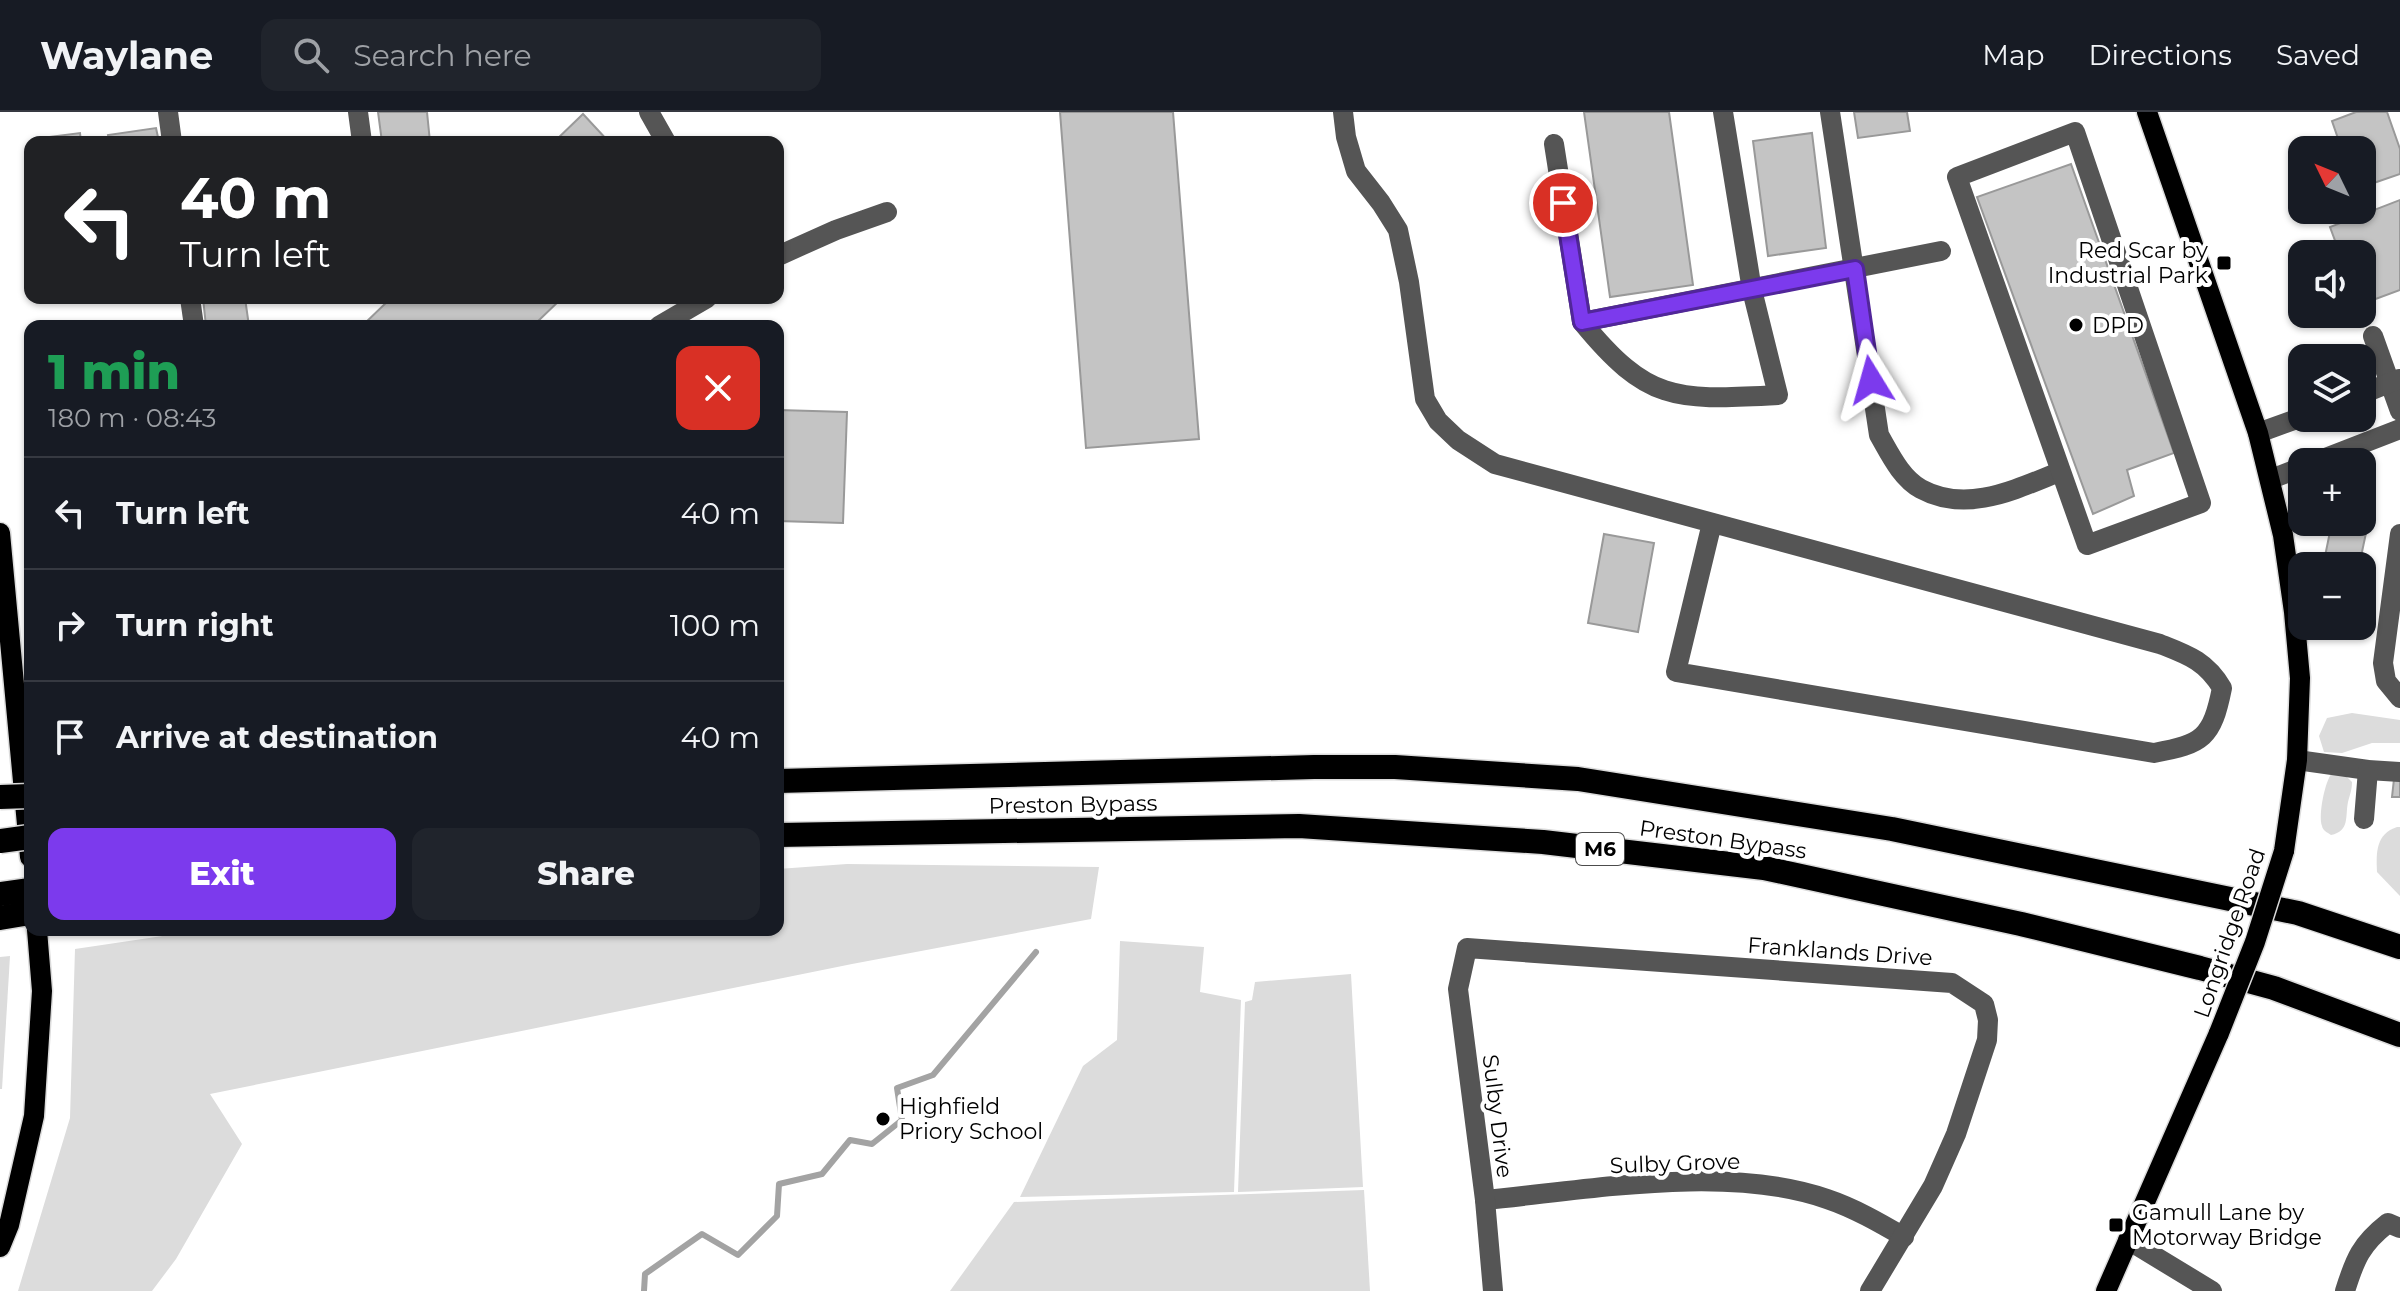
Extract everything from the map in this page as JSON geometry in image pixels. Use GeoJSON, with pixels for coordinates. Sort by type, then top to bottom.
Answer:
{"type":"FeatureCollection","features":[{"type":"Feature","properties":{"kind":"highway","name":"Preston Bypass"},"geometry":{"type":"LineString","coordinates":[[784,781],[1314,767],[1395,767],[1578,779],[1921,835],[2298,913],[2400,947]]}},
{"type":"Feature","properties":{"kind":"highway"},"geometry":{"type":"LineString","coordinates":[[0,797],[24,796]]}},
{"type":"Feature","properties":{"kind":"highway","name":"Preston Bypass"},"geometry":{"type":"LineString","coordinates":[[784,835],[1299,826],[1543,842],[1764,868],[2021,924],[2200,968],[2274,988],[2400,1035]]}},
{"type":"Feature","properties":{"kind":"highway"},"geometry":{"type":"LineString","coordinates":[[0,841],[24,838]]}},
{"type":"Feature","properties":{"kind":"highway"},"geometry":{"type":"LineString","coordinates":[[1,906],[24,893]]}},
{"type":"Feature","properties":{"kind":"highway"},"geometry":{"type":"LineString","coordinates":[[1,906],[24,912]]}},
{"type":"Feature","properties":{"kind":"main road","name":"Longridge Road"},"geometry":{"type":"LineString","coordinates":[[2106,1291],[2219,1033],[2255,942],[2284,851],[2297,760],[2300,678],[2283,535],[2271,479],[2258,433],[2147,112]]}},
{"type":"Feature","properties":{"kind":"main road"},"geometry":{"type":"LineString","coordinates":[[0,533],[24,792]]}},
{"type":"Feature","properties":{"kind":"main road"},"geometry":{"type":"LineString","coordinates":[[0,1247],[9,1225],[34,1116],[42,991],[37,936]]}},
{"type":"Feature","properties":{"kind":"street"},"geometry":{"type":"LineString","coordinates":[[168,112],[171,136]]}},
{"type":"Feature","properties":{"kind":"street"},"geometry":{"type":"LineString","coordinates":[[358,112],[361,136]]}},
{"type":"Feature","properties":{"kind":"street"},"geometry":{"type":"LineString","coordinates":[[649,112],[663,136]]}},
{"type":"Feature","properties":{"kind":"street"},"geometry":{"type":"LineString","coordinates":[[1343,112],[1346,137],[1356,171],[1398,230],[1409,282],[1425,399],[1438,421],[1458,440],[1495,464],[2160,644],[2192,657],[2212,671],[2222,688],[2211,730],[2189,746],[2154,753],[1676,672],[1712,523]]}},
{"type":"Feature","properties":{"kind":"street"},"geometry":{"type":"LineString","coordinates":[[1554,144],[1582,322],[1607,352],[1631,374],[1662,391],[1703,399],[1778,395],[1752,290],[1723,112]]}},
{"type":"Feature","properties":{"kind":"street"},"geometry":{"type":"LineString","coordinates":[[1830,112],[1879,435],[1898,467],[1920,489],[1973,501],[2059,472]]}},
{"type":"Feature","properties":{"kind":"street"},"geometry":{"type":"LineString","coordinates":[[2075,132],[2201,503],[2087,545],[2059,472],[1957,177],[2075,132]]}},
{"type":"Feature","properties":{"kind":"street"},"geometry":{"type":"LineString","coordinates":[[784,253],[887,212]]}},
{"type":"Feature","properties":{"kind":"street"},"geometry":{"type":"LineString","coordinates":[[1582,322],[1941,251]]}},
{"type":"Feature","properties":{"kind":"street"},"geometry":{"type":"LineString","coordinates":[[669,320],[697,304]]}},
{"type":"Feature","properties":{"kind":"street"},"geometry":{"type":"LineString","coordinates":[[2373,336],[2395,381],[2400,411]]}},
{"type":"Feature","properties":{"kind":"street"},"geometry":{"type":"LineString","coordinates":[[2376,388],[2395,381]]}},
{"type":"Feature","properties":{"kind":"street"},"geometry":{"type":"LineString","coordinates":[[2258,433],[2288,422]]}},
{"type":"Feature","properties":{"kind":"street"},"geometry":{"type":"LineString","coordinates":[[2351,448],[2400,429]]}},
{"type":"Feature","properties":{"kind":"street"},"geometry":{"type":"LineString","coordinates":[[2271,479],[2288,472]]}},
{"type":"Feature","properties":{"kind":"street"},"geometry":{"type":"LineString","coordinates":[[2400,534],[2383,663],[2386,681],[2400,698]]}},
{"type":"Feature","properties":{"kind":"street"},"geometry":{"type":"LineString","coordinates":[[2297,760],[2400,772]]}},
{"type":"Feature","properties":{"kind":"street"},"geometry":{"type":"LineString","coordinates":[[2364,819],[2368,770]]}},
{"type":"Feature","properties":{"kind":"street","name":"Sulby Drive"},"geometry":{"type":"LineString","coordinates":[[1467,948],[1458,989],[1485,1200],[1493,1291]]}},
{"type":"Feature","properties":{"kind":"street","name":"Franklands Drive"},"geometry":{"type":"LineString","coordinates":[[1467,948],[1952,983],[1984,1004],[1988,1020],[1987,1040],[1978,1073],[1938,1177],[1870,1291]]}},
{"type":"Feature","properties":{"kind":"street","name":"Sulby Grove"},"geometry":{"type":"LineString","coordinates":[[1485,1200],[1683,1182],[1742,1184],[1787,1188],[1828,1199],[1904,1237]]}},
{"type":"Feature","properties":{"kind":"street"},"geometry":{"type":"LineString","coordinates":[[2345,1291],[2355,1259],[2368,1239],[2388,1223],[2400,1228]]}},
{"type":"Feature","properties":{"kind":"street"},"geometry":{"type":"LineString","coordinates":[[2128,1240],[2212,1291]]}},
{"type":"Feature","properties":{"kind":"shaded area"},"geometry":{"type":"Polygon","coordinates":[[[2352,713],[2400,720],[2400,743],[2372,743],[2342,753],[2324,752],[2319,736],[2327,718],[2352,713]]]}},
{"type":"Feature","properties":{"kind":"shaded area"},"geometry":{"type":"Polygon","coordinates":[[[2332,773],[2343,773],[2352,782],[2346,823],[2331,835],[2323,828],[2321,814],[2332,773]]]}},
{"type":"Feature","properties":{"kind":"shaded area"},"geometry":{"type":"Polygon","coordinates":[[[2400,827],[2400,896],[2377,872],[2377,851],[2381,839],[2400,827]]]}},
{"type":"Feature","properties":{"kind":"shaded area"},"geometry":{"type":"Polygon","coordinates":[[[847,864],[1099,867],[1091,919],[852,964],[210,1094],[242,1144],[176,1259],[152,1291],[18,1291],[70,1118],[75,949],[163,936],[784,936],[784,869],[847,864]]]}},
{"type":"Feature","properties":{"kind":"shaded area"},"geometry":{"type":"Polygon","coordinates":[[[1120,941],[1204,947],[1200,992],[1241,1000],[1234,1192],[1020,1197],[1083,1066],[1117,1040],[1120,941]]]}},
{"type":"Feature","properties":{"kind":"shaded area"},"geometry":{"type":"Polygon","coordinates":[[[10,956],[2,1089],[0,1089],[0,957],[10,956]]]}},
{"type":"Feature","properties":{"kind":"shaded area"},"geometry":{"type":"Polygon","coordinates":[[[1351,974],[1363,1187],[1238,1192],[1245,1002],[1252,1000],[1255,982],[1351,974]]]}},
{"type":"Feature","properties":{"kind":"shaded area"},"geometry":{"type":"Polygon","coordinates":[[[1364,1190],[1370,1291],[950,1291],[1014,1202],[1364,1190]]]}},
{"type":"Feature","properties":{"kind":"building"},"geometry":{"type":"Polygon","coordinates":[[[378,112],[427,112],[429,136],[381,136],[378,112]]]}},
{"type":"Feature","properties":{"kind":"building"},"geometry":{"type":"Polygon","coordinates":[[[1060,112],[1173,112],[1199,439],[1086,448],[1060,112]]]}},
{"type":"Feature","properties":{"kind":"building"},"geometry":{"type":"Polygon","coordinates":[[[1584,112],[1669,112],[1693,285],[1610,297],[1584,112]]]}},
{"type":"Feature","properties":{"kind":"building"},"geometry":{"type":"Polygon","coordinates":[[[1854,112],[1907,112],[1910,131],[1858,138],[1854,112]]]}},
{"type":"Feature","properties":{"kind":"building"},"geometry":{"type":"Polygon","coordinates":[[[2356,112],[2387,112],[2400,149],[2400,174],[2376,182],[2376,136],[2337,136],[2332,121],[2356,112]]]}},
{"type":"Feature","properties":{"kind":"building"},"geometry":{"type":"Polygon","coordinates":[[[583,114],[603,136],[560,136],[583,114]]]}},
{"type":"Feature","properties":{"kind":"building"},"geometry":{"type":"Polygon","coordinates":[[[156,128],[158,136],[108,136],[156,128]]]}},
{"type":"Feature","properties":{"kind":"building"},"geometry":{"type":"Polygon","coordinates":[[[1812,133],[1826,248],[1768,256],[1753,141],[1812,133]]]}},
{"type":"Feature","properties":{"kind":"building","name":"DPD"},"geometry":{"type":"Polygon","coordinates":[[[2071,164],[2174,453],[2127,470],[2134,496],[2093,514],[1977,197],[2071,164]]]}},
{"type":"Feature","properties":{"kind":"building"},"geometry":{"type":"Polygon","coordinates":[[[2400,200],[2400,290],[2376,299],[2376,240],[2335,240],[2330,227],[2338,224],[2376,224],[2376,209],[2400,200]]]}},
{"type":"Feature","properties":{"kind":"building"},"geometry":{"type":"Polygon","coordinates":[[[204,304],[246,304],[248,320],[205,320],[204,304]]]}},
{"type":"Feature","properties":{"kind":"building"},"geometry":{"type":"Polygon","coordinates":[[[385,304],[556,304],[539,320],[368,320],[385,304]]]}},
{"type":"Feature","properties":{"kind":"building"},"geometry":{"type":"Polygon","coordinates":[[[784,410],[847,412],[843,523],[784,521],[784,410]]]}},
{"type":"Feature","properties":{"kind":"building"},"geometry":{"type":"Polygon","coordinates":[[[1604,534],[1654,543],[1638,632],[1588,623],[1604,534]]]}},
{"type":"Feature","properties":{"kind":"building"},"geometry":{"type":"Polygon","coordinates":[[[2329,536],[2365,536],[2362,552],[2326,552],[2329,536]]]}},
{"type":"Feature","properties":{"kind":"building"},"geometry":{"type":"Polygon","coordinates":[[[2394,779],[2400,779],[2400,797],[2392,797],[2394,779]]]}},
{"type":"Feature","properties":{"kind":"waterway"},"geometry":{"type":"LineString","coordinates":[[644,1291],[645,1274],[702,1234],[738,1255],[777,1216],[779,1184],[822,1174],[850,1140],[872,1144],[902,1120],[897,1088],[933,1075],[1036,952]]}},
{"type":"Feature","properties":{"kind":"place","name":"Red Scar by Industrial Park"},"geometry":{"type":"Point","coordinates":[2224,263]}},
{"type":"Feature","properties":{"kind":"place","name":"DPD"},"geometry":{"type":"Point","coordinates":[2076,325]}},
{"type":"Feature","properties":{"kind":"place","name":"Highfield Priory School"},"geometry":{"type":"Point","coordinates":[883,1119]}},
{"type":"Feature","properties":{"kind":"place","name":"Gamull Lane by Motorway Bridge"},"geometry":{"type":"Point","coordinates":[2116,1225]}},
{"type":"Feature","properties":{"kind":"route"},"geometry":{"type":"LineString","coordinates":[[1563,203],[1582,322],[1855,269],[1871,380]]}}]}
